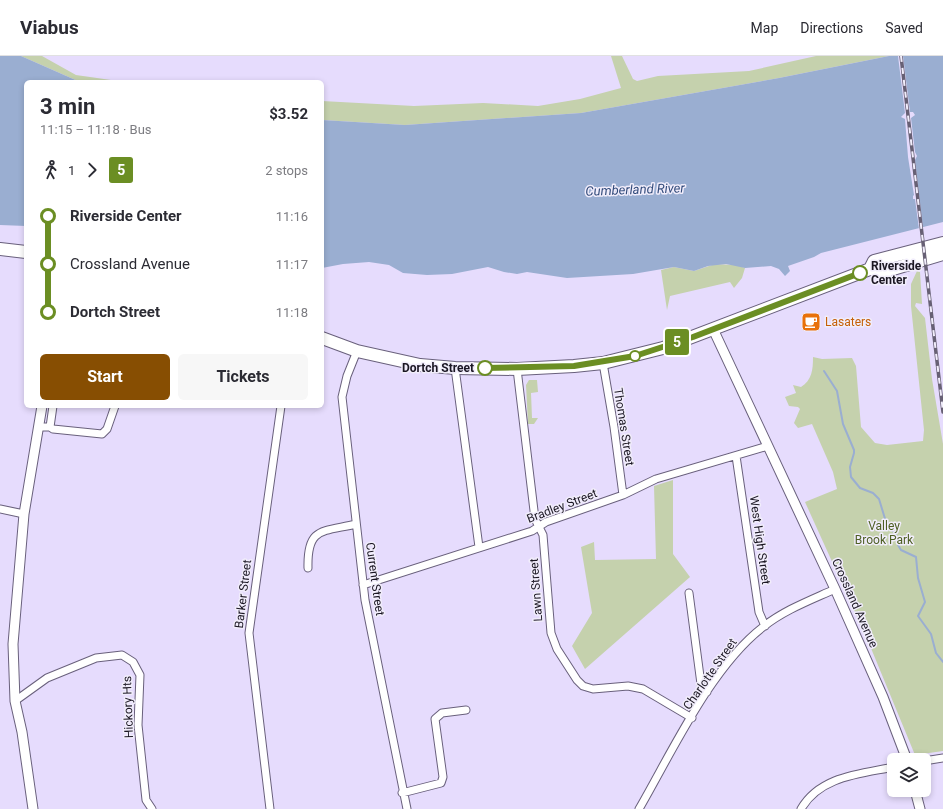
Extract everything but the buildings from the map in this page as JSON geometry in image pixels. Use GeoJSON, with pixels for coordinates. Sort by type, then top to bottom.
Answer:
{"type":"FeatureCollection","features":[{"type":"Feature","properties":{"kind":"highway"},"geometry":{"type":"LineString","coordinates":[[870,269],[874,261],[943,243]]}},
{"type":"Feature","properties":{"kind":"highway"},"geometry":{"type":"LineString","coordinates":[[0,249],[24,252]]}},
{"type":"Feature","properties":{"kind":"highway"},"geometry":{"type":"LineString","coordinates":[[324,339],[358,351],[420,365],[455,368],[517,369],[603,363],[663,348],[870,269],[883,272],[943,254]]}},
{"type":"Feature","properties":{"kind":"main road","name":"Crossland Avenue"},"geometry":{"type":"LineString","coordinates":[[713,329],[835,589],[883,697],[904,753]]}},
{"type":"Feature","properties":{"kind":"main road"},"geometry":{"type":"LineString","coordinates":[[33,809],[22,732],[15,701],[13,644],[24,514],[42,408]]}},
{"type":"Feature","properties":{"kind":"main road"},"geometry":{"type":"LineString","coordinates":[[917,797],[920,809]]}},
{"type":"Feature","properties":{"kind":"street","name":"Current Street"},"geometry":{"type":"LineString","coordinates":[[358,351],[347,376],[342,398],[363,586],[402,793],[407,809]]}},
{"type":"Feature","properties":{"kind":"street","name":"Thomas Street"},"geometry":{"type":"LineString","coordinates":[[603,363],[614,427],[623,495]]}},
{"type":"Feature","properties":{"kind":"street"},"geometry":{"type":"LineString","coordinates":[[455,368],[479,547]]}},
{"type":"Feature","properties":{"kind":"street","name":"Lawn Street"},"geometry":{"type":"LineString","coordinates":[[517,369],[535,519],[543,535],[551,633],[557,649],[577,680],[583,686],[594,689],[628,686],[643,689],[692,718]]}},
{"type":"Feature","properties":{"kind":"street"},"geometry":{"type":"LineString","coordinates":[[50,427],[53,408]]}},
{"type":"Feature","properties":{"kind":"street"},"geometry":{"type":"LineString","coordinates":[[39,427],[50,427],[60,430],[102,434],[107,429],[114,408]]}},
{"type":"Feature","properties":{"kind":"street","name":"Barker Street"},"geometry":{"type":"LineString","coordinates":[[270,809],[249,633],[281,408]]}},
{"type":"Feature","properties":{"kind":"street","name":"Bradley Street"},"geometry":{"type":"LineString","coordinates":[[363,586],[532,530],[539,526],[623,495],[656,479],[768,446]]}},
{"type":"Feature","properties":{"kind":"street","name":"West High Street"},"geometry":{"type":"LineString","coordinates":[[736,456],[759,612],[765,626]]}},
{"type":"Feature","properties":{"kind":"street"},"geometry":{"type":"LineString","coordinates":[[0,508],[24,514]]}},
{"type":"Feature","properties":{"kind":"street"},"geometry":{"type":"LineString","coordinates":[[308,568],[309,549],[313,537],[324,531],[356,524]]}},
{"type":"Feature","properties":{"kind":"street","name":"Charlotte Street"},"geometry":{"type":"LineString","coordinates":[[639,809],[707,692],[740,647],[765,626],[792,609],[835,589]]}},
{"type":"Feature","properties":{"kind":"street"},"geometry":{"type":"LineString","coordinates":[[689,593],[701,684],[702,688],[707,692]]}},
{"type":"Feature","properties":{"kind":"street","name":"Hickory Hts"},"geometry":{"type":"LineString","coordinates":[[15,701],[47,678],[96,658],[122,655],[133,662],[140,674],[138,725],[146,800],[152,809]]}},
{"type":"Feature","properties":{"kind":"street"},"geometry":{"type":"LineString","coordinates":[[402,793],[441,783],[443,777],[435,719],[442,713],[466,710]]}},
{"type":"Feature","properties":{"kind":"street"},"geometry":{"type":"LineString","coordinates":[[931,760],[943,758]]}},
{"type":"Feature","properties":{"kind":"street"},"geometry":{"type":"LineString","coordinates":[[801,809],[810,796],[830,782],[887,768]]}},
{"type":"Feature","properties":{"kind":"green space"},"geometry":{"type":"Polygon","coordinates":[[[21,56],[42,56],[76,75],[111,80],[75,80],[21,56]]]}},
{"type":"Feature","properties":{"kind":"green space"},"geometry":{"type":"Polygon","coordinates":[[[611,56],[622,56],[633,79],[637,81],[658,76],[749,71],[816,56],[889,56],[779,78],[581,113],[405,125],[324,120],[324,101],[414,106],[483,103],[538,106],[580,99],[621,88],[611,56]]]}},
{"type":"Feature","properties":{"kind":"green space"},"geometry":{"type":"Polygon","coordinates":[[[715,264],[736,265],[745,268],[742,278],[734,288],[730,282],[670,296],[667,310],[661,270],[674,267],[694,271],[715,264]]]}},
{"type":"Feature","properties":{"kind":"green space","name":"Valley Brook Park"},"geometry":{"type":"Polygon","coordinates":[[[917,271],[920,272],[922,304],[916,303],[915,306],[925,318],[932,379],[943,444],[943,751],[929,753],[914,753],[868,641],[805,502],[837,489],[833,472],[812,424],[798,428],[794,423],[800,409],[798,407],[789,406],[785,397],[796,393],[793,385],[801,387],[808,381],[812,370],[813,357],[822,359],[852,358],[856,366],[861,427],[875,443],[887,445],[923,441],[924,430],[911,306],[911,284],[917,271]]]}},
{"type":"Feature","properties":{"kind":"green space"},"geometry":{"type":"Polygon","coordinates":[[[529,380],[537,380],[538,392],[531,393],[532,418],[538,418],[534,424],[528,424],[526,385],[529,380]]]}},
{"type":"Feature","properties":{"kind":"green space"},"geometry":{"type":"Polygon","coordinates":[[[673,480],[673,554],[690,577],[585,669],[572,646],[592,613],[581,547],[594,542],[595,560],[656,559],[654,486],[673,480]]]}},
{"type":"Feature","properties":{"kind":"water"},"geometry":{"type":"Polygon","coordinates":[[[0,56],[21,56],[75,80],[24,80],[24,226],[0,225],[0,56]]]}},
{"type":"Feature","properties":{"kind":"water","name":"Cumberland River"},"geometry":{"type":"Polygon","coordinates":[[[889,56],[943,56],[943,222],[821,253],[788,266],[790,271],[785,276],[779,269],[771,266],[745,268],[726,264],[708,266],[694,271],[674,267],[633,274],[567,278],[527,272],[517,274],[488,267],[452,274],[427,275],[403,273],[389,265],[369,262],[343,264],[324,268],[324,120],[405,125],[581,113],[779,78],[889,56]]]}},
{"type":"Feature","properties":{"kind":"pier"},"geometry":{"type":"Polygon","coordinates":[[[898,56],[903,56],[910,112],[913,112],[915,115],[911,118],[915,152],[917,156],[915,160],[923,228],[919,229],[915,199],[913,199],[914,195],[908,157],[905,119],[901,117],[905,113],[898,56]]]}},
{"type":"Feature","properties":{"kind":"waterway"},"geometry":{"type":"LineString","coordinates":[[824,371],[837,391],[843,424],[854,450],[850,467],[851,477],[860,488],[873,493],[879,499],[886,522],[896,535],[898,545],[901,550],[916,557],[918,578],[925,602],[918,616],[931,634],[936,653],[943,662]]}},
{"type":"Feature","properties":{"kind":"railway"},"geometry":{"type":"LineString","coordinates":[[901,56],[943,412]]}},
{"type":"Feature","properties":{"kind":"bus line","name":"5"},"geometry":{"type":"LineString","coordinates":[[485,368],[517,369],[574,366],[603,363],[635,356],[693,337],[806,292],[860,273]]}},
{"type":"Feature","properties":{"kind":"place","name":"Riverside Center"},"geometry":{"type":"Point","coordinates":[860,273]}},
{"type":"Feature","properties":{"kind":"place","name":"Lasaters"},"geometry":{"type":"Point","coordinates":[811,322]}},
{"type":"Feature","properties":{"kind":"place","name":"Dortch Street"},"geometry":{"type":"Point","coordinates":[485,368]}}]}
